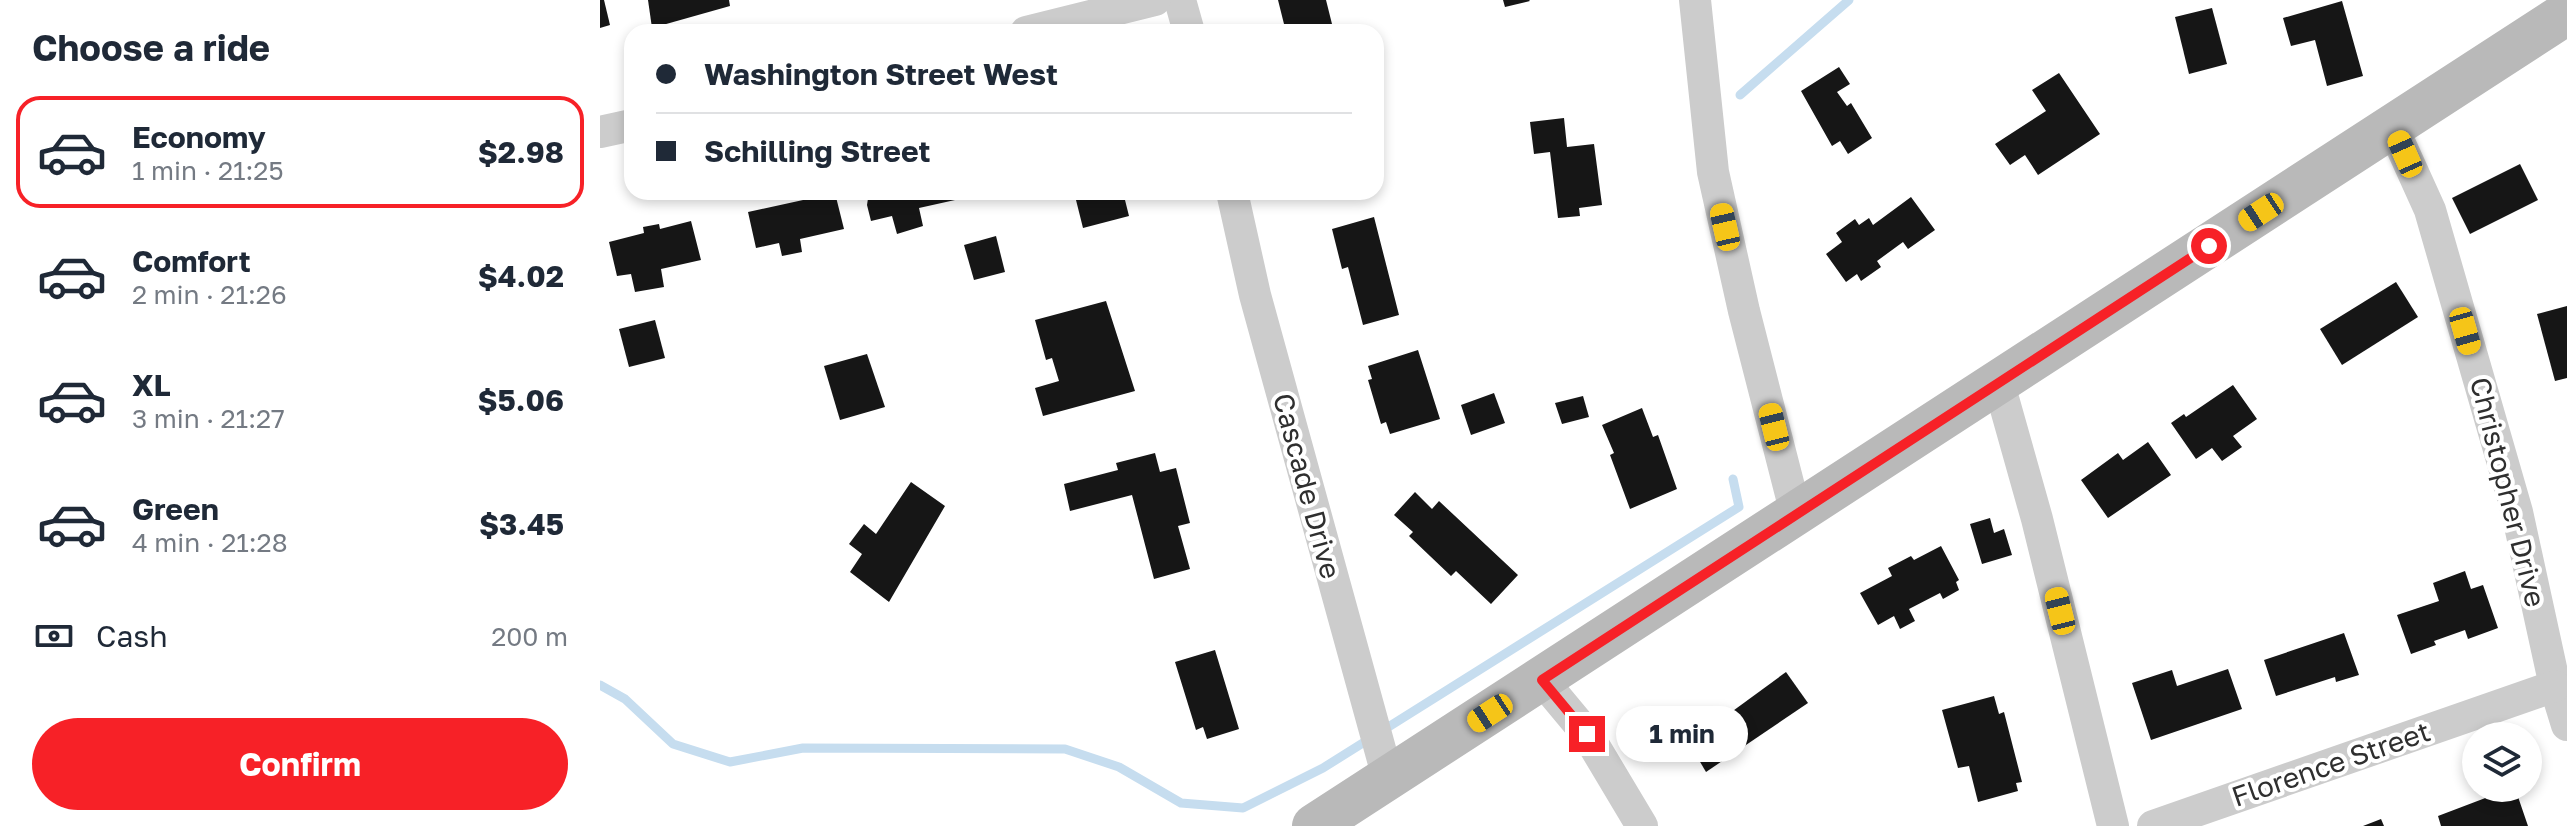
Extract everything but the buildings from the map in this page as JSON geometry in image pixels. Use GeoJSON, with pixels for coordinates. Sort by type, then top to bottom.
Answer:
{"type":"FeatureCollection","features":[{"type":"Feature","properties":{"kind":"street"},"geometry":{"type":"LineString","coordinates":[[1058,24],[1155,0]]}},
{"type":"Feature","properties":{"kind":"street"},"geometry":{"type":"LineString","coordinates":[[1180,0],[1187,24]]}},
{"type":"Feature","properties":{"kind":"street"},"geometry":{"type":"LineString","coordinates":[[1695,0],[1713,172],[1744,311],[1796,514]]}},
{"type":"Feature","properties":{"kind":"street"},"geometry":{"type":"LineString","coordinates":[[1314,826],[2567,13]]}},
{"type":"Feature","properties":{"kind":"street","name":"Christopher Drive"},"geometry":{"type":"LineString","coordinates":[[2392,126],[2430,210],[2517,512],[2555,686],[2567,725]]}},
{"type":"Feature","properties":{"kind":"street"},"geometry":{"type":"LineString","coordinates":[[600,132],[624,127]]}},
{"type":"Feature","properties":{"kind":"street","name":"Cascade Drive"},"geometry":{"type":"LineString","coordinates":[[1234,200],[1255,295],[1388,778]]}},
{"type":"Feature","properties":{"kind":"street"},"geometry":{"type":"LineString","coordinates":[[1999,384],[2037,519],[2113,826]]}},
{"type":"Feature","properties":{"kind":"street"},"geometry":{"type":"LineString","coordinates":[[1542,680],[1587,734],[1642,826]]}},
{"type":"Feature","properties":{"kind":"street","name":"Florence Street"},"geometry":{"type":"LineString","coordinates":[[2153,826],[2555,686]]}},
{"type":"Feature","properties":{"kind":"waterway"},"geometry":{"type":"LineString","coordinates":[[1740,95],[1849,0]]}},
{"type":"Feature","properties":{"kind":"waterway"},"geometry":{"type":"LineString","coordinates":[[600,685],[625,699],[673,744],[730,762],[803,748],[1065,749],[1119,767],[1181,803],[1243,808],[1323,768],[1739,507],[1733,479]]}},
{"type":"Feature","properties":{"kind":"route"},"geometry":{"type":"LineString","coordinates":[[1587,734],[1542,680],[2209,246]]}}]}
